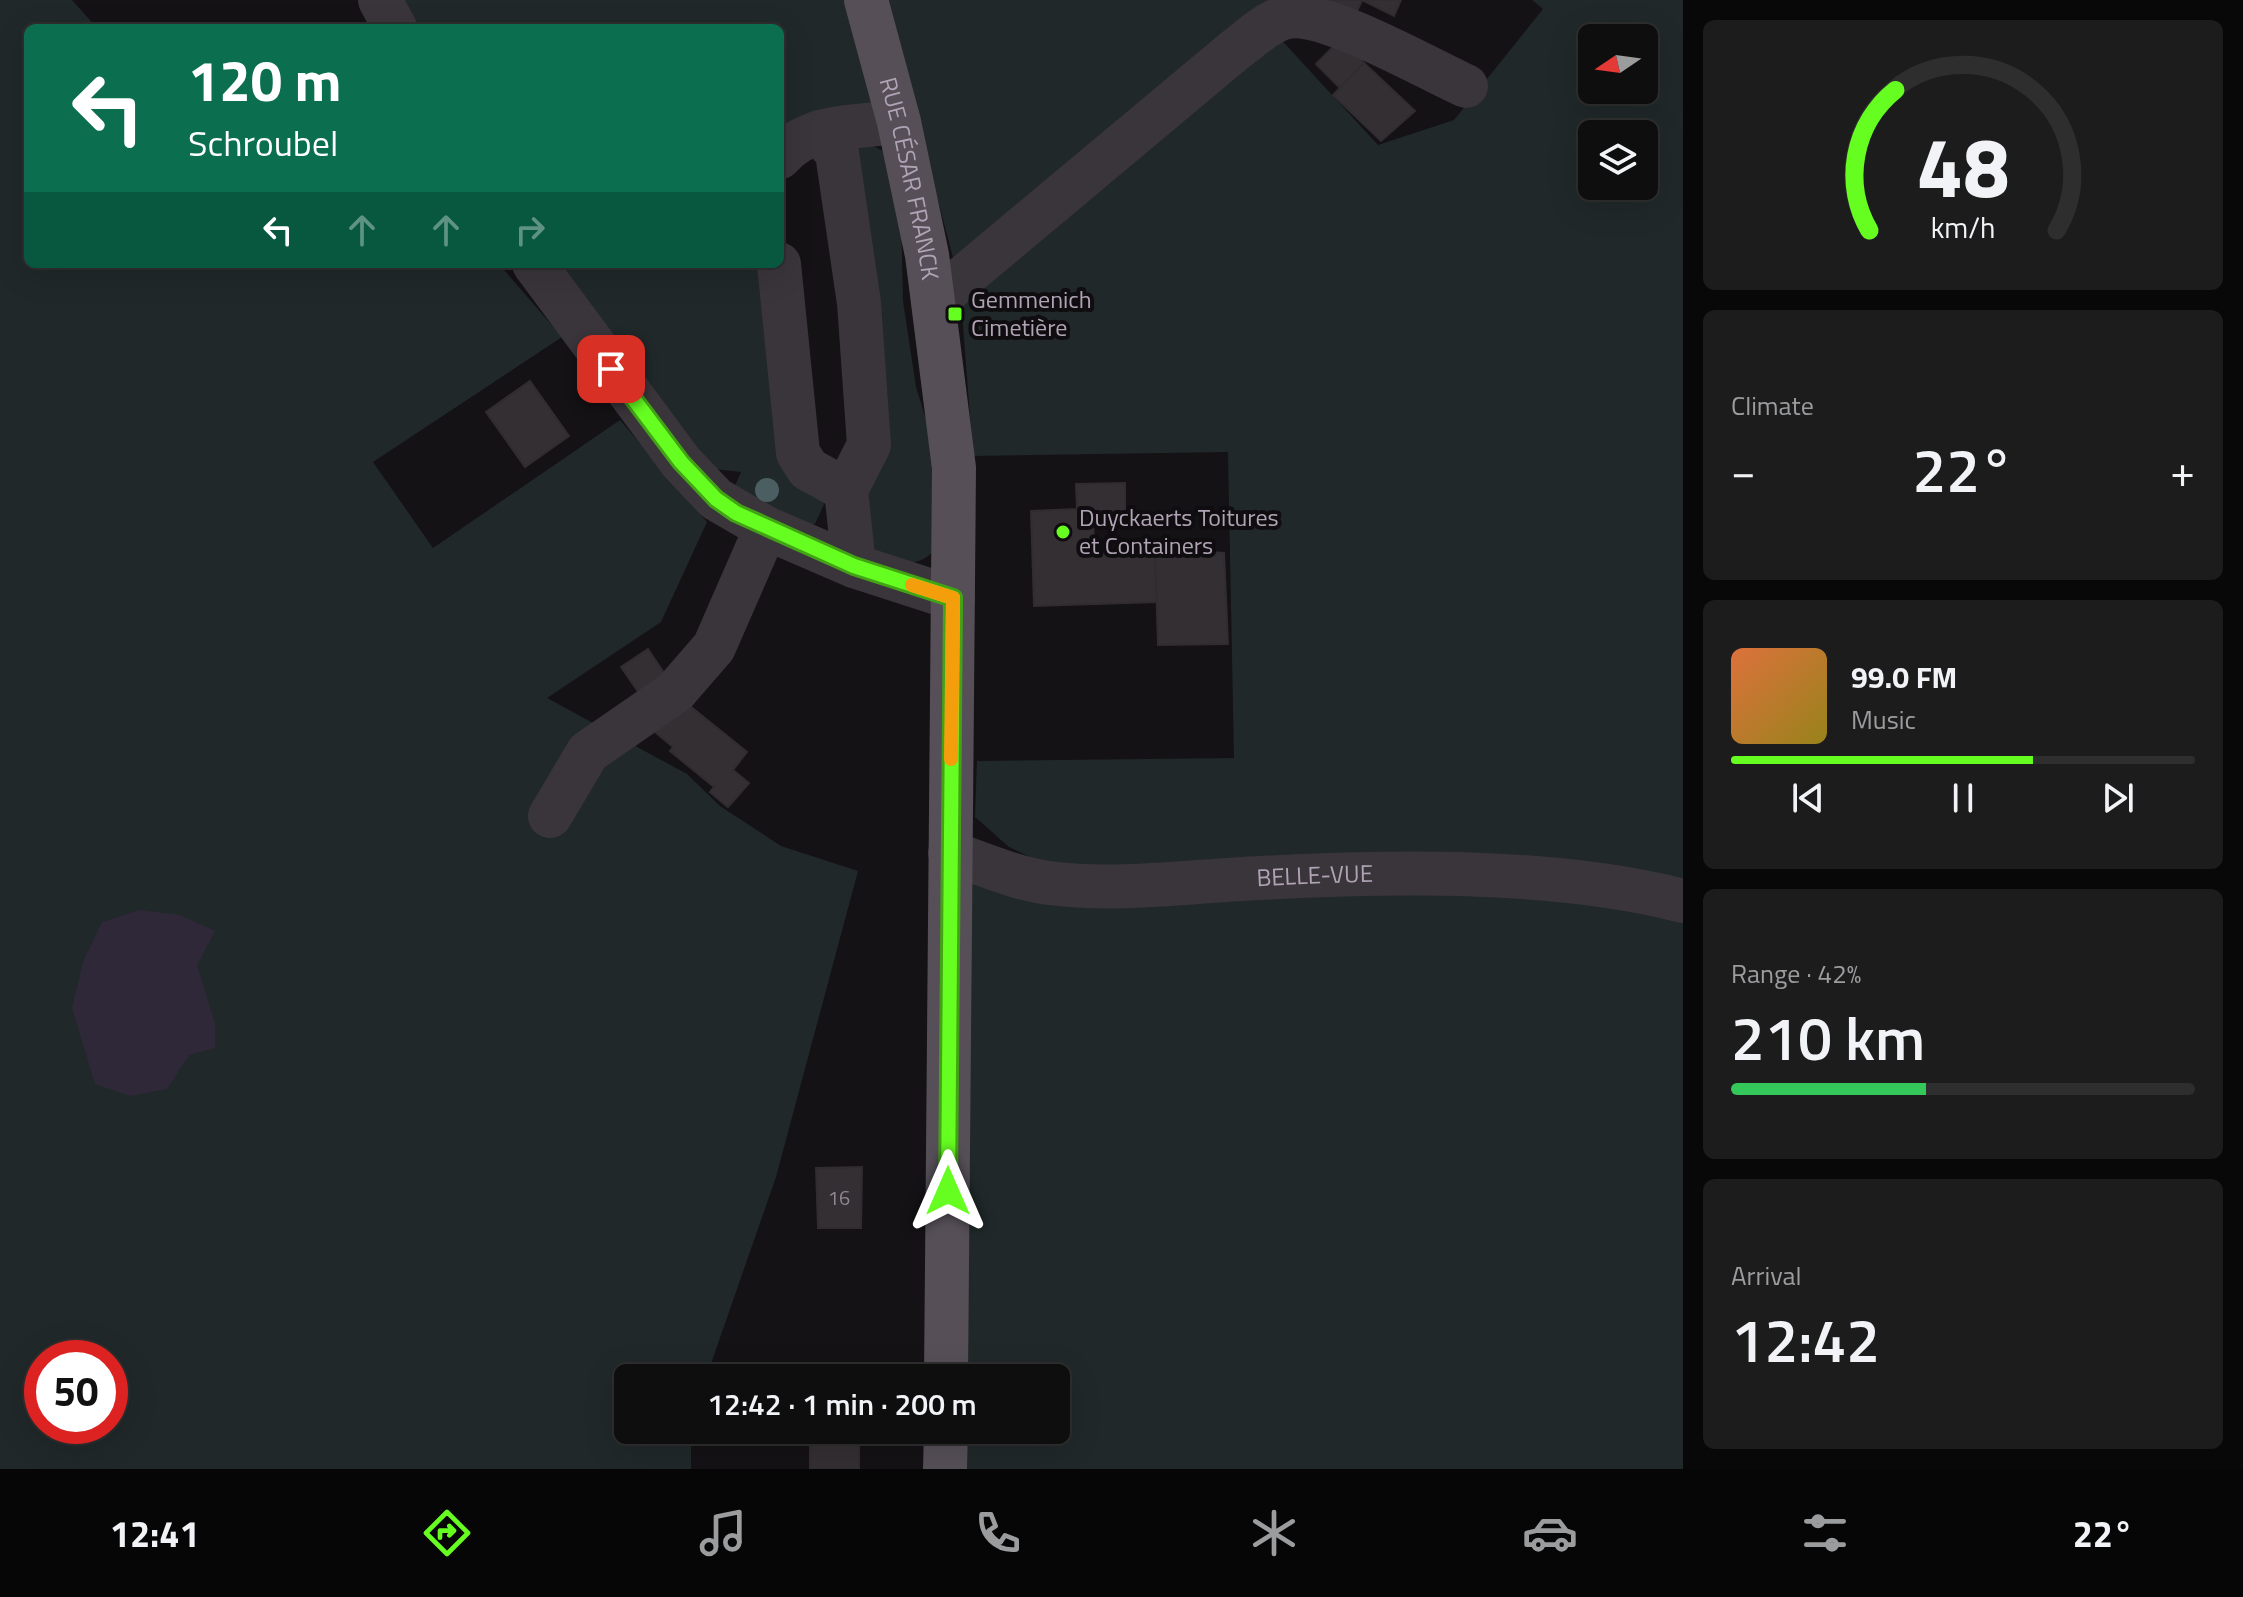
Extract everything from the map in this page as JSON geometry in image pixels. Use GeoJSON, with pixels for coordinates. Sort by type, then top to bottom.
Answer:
{"type":"FeatureCollection","features":[{"type":"Feature","properties":{"kind":"main road","name":"RUE CÉSAR FRANCK"},"geometry":{"type":"LineString","coordinates":[[866,0],[899,122],[935,301],[954,468],[946,1364]]}},
{"type":"Feature","properties":{"kind":"main road"},"geometry":{"type":"LineString","coordinates":[[945,1469],[946,1444]]}},
{"type":"Feature","properties":{"kind":"street"},"geometry":{"type":"LineString","coordinates":[[380,0],[393,24]]}},
{"type":"Feature","properties":{"kind":"street"},"geometry":{"type":"LineString","coordinates":[[935,301],[1235,50],[1287,17],[1306,17],[1348,30],[1466,86]]}},
{"type":"Feature","properties":{"kind":"street"},"geometry":{"type":"LineString","coordinates":[[784,152],[792,143],[819,132],[899,122]]}},
{"type":"Feature","properties":{"kind":"street"},"geometry":{"type":"LineString","coordinates":[[819,132],[837,153],[859,303],[869,445],[846,490],[854,566]]}},
{"type":"Feature","properties":{"kind":"street"},"geometry":{"type":"LineString","coordinates":[[537,268],[681,462],[716,499],[766,528],[854,566],[953,598]]}},
{"type":"Feature","properties":{"kind":"street"},"geometry":{"type":"LineString","coordinates":[[779,268],[798,453],[808,469],[846,490]]}},
{"type":"Feature","properties":{"kind":"street"},"geometry":{"type":"LineString","coordinates":[[550,816],[588,752],[675,692],[714,647],[766,528]]}},
{"type":"Feature","properties":{"kind":"street","name":"BELLE-VUE"},"geometry":{"type":"LineString","coordinates":[[950,853],[1045,883],[1094,887],[1355,873],[1513,878],[1647,892],[1683,901]]}},
{"type":"Feature","properties":{"kind":"shaded area"},"geometry":{"type":"Polygon","coordinates":[[[0,0],[72,0],[93,24],[24,24],[24,268],[502,268],[562,337],[373,462],[433,548],[620,420],[707,522],[661,622],[547,698],[687,774],[720,806],[781,846],[858,871],[776,1177],[711,1364],[614,1364],[614,1444],[691,1444],[691,1469],[0,1469],[0,0]]]}},
{"type":"Feature","properties":{"kind":"shaded area"},"geometry":{"type":"Polygon","coordinates":[[[401,0],[850,0],[875,99],[859,117],[784,133],[784,24],[412,24],[401,0]]]}},
{"type":"Feature","properties":{"kind":"shaded area"},"geometry":{"type":"Polygon","coordinates":[[[885,0],[1284,0],[955,265],[885,0]]]}},
{"type":"Feature","properties":{"kind":"shaded area"},"geometry":{"type":"Polygon","coordinates":[[[1532,0],[1683,0],[1683,883],[1045,864],[1009,847],[975,817],[977,761],[1234,758],[1228,452],[973,456],[961,299],[1276,34],[1378,145],[1454,120],[1543,9],[1532,0]]]}},
{"type":"Feature","properties":{"kind":"shaded area"},"geometry":{"type":"Polygon","coordinates":[[[871,145],[883,151],[901,210],[903,301],[916,387],[935,449],[939,545],[924,559],[906,563],[868,553],[845,148],[871,145]]]}},
{"type":"Feature","properties":{"kind":"shaded area"},"geometry":{"type":"Polygon","coordinates":[[[559,268],[770,268],[814,482],[824,504],[815,524],[791,525],[731,495],[741,472],[706,468],[559,268]]]}},
{"type":"Feature","properties":{"kind":"shaded area"},"geometry":{"type":"Polygon","coordinates":[[[970,877],[1238,881],[1416,888],[1506,894],[1683,916],[1683,1469],[967,1469],[967,1444],[1070,1444],[1070,1364],[967,1364],[970,877]]]}},
{"type":"Feature","properties":{"kind":"shaded area"},"geometry":{"type":"Polygon","coordinates":[[[140,910],[180,915],[215,931],[197,965],[215,1024],[215,1048],[189,1055],[167,1089],[130,1096],[95,1084],[72,1008],[83,962],[102,922],[140,910]]]}},
{"type":"Feature","properties":{"kind":"building"},"geometry":{"type":"Polygon","coordinates":[[[1323,0],[1362,0],[1356,14],[1323,0]]]}},
{"type":"Feature","properties":{"kind":"building"},"geometry":{"type":"Polygon","coordinates":[[[1362,0],[1401,0],[1394,16],[1362,0]]]}},
{"type":"Feature","properties":{"kind":"building"},"geometry":{"type":"Polygon","coordinates":[[[1341,39],[1364,63],[1340,88],[1316,64],[1341,39]]]}},
{"type":"Feature","properties":{"kind":"building"},"geometry":{"type":"Polygon","coordinates":[[[1364,63],[1415,111],[1381,141],[1333,95],[1364,63]]]}},
{"type":"Feature","properties":{"kind":"building"},"geometry":{"type":"Polygon","coordinates":[[[530,381],[569,436],[525,467],[486,412],[530,381]]]}},
{"type":"Feature","properties":{"kind":"building","name":"Duyckaerts Toitures et Containers"},"geometry":{"type":"Polygon","coordinates":[[[1125,483],[1125,514],[1093,515],[1094,551],[1155,549],[1157,602],[1034,606],[1031,511],[1077,509],[1076,484],[1125,483]]]}},
{"type":"Feature","properties":{"kind":"building"},"geometry":{"type":"Polygon","coordinates":[[[1155,549],[1224,553],[1228,644],[1158,645],[1155,549]]]}},
{"type":"Feature","properties":{"kind":"building"},"geometry":{"type":"Polygon","coordinates":[[[648,649],[670,682],[644,700],[621,667],[648,649]]]}},
{"type":"Feature","properties":{"kind":"building"},"geometry":{"type":"Polygon","coordinates":[[[680,698],[747,752],[733,770],[749,783],[728,807],[710,792],[714,787],[670,751],[673,747],[654,731],[680,698]]]}},
{"type":"Feature","properties":{"kind":"building"},"geometry":{"type":"Polygon","coordinates":[[[862,1167],[861,1228],[818,1228],[816,1168],[862,1167]]]}},
{"type":"Feature","properties":{"kind":"building"},"geometry":{"type":"Polygon","coordinates":[[[810,1444],[859,1444],[859,1469],[810,1469],[810,1444]]]}},
{"type":"Feature","properties":{"kind":"slow traffic"},"geometry":{"type":"LineString","coordinates":[[912,585],[953,598],[951,759]]}},
{"type":"Feature","properties":{"kind":"place","name":"Gemmenich Cimetière"},"geometry":{"type":"Point","coordinates":[955,314]}},
{"type":"Feature","properties":{"kind":"place","name":"Duyckaerts Toitures et Containers"},"geometry":{"type":"Point","coordinates":[1063,532]}},
{"type":"Feature","properties":{"kind":"route"},"geometry":{"type":"LineString","coordinates":[[611,369],[681,462],[716,499],[736,513],[854,566],[953,598],[948,1191]]}}]}
